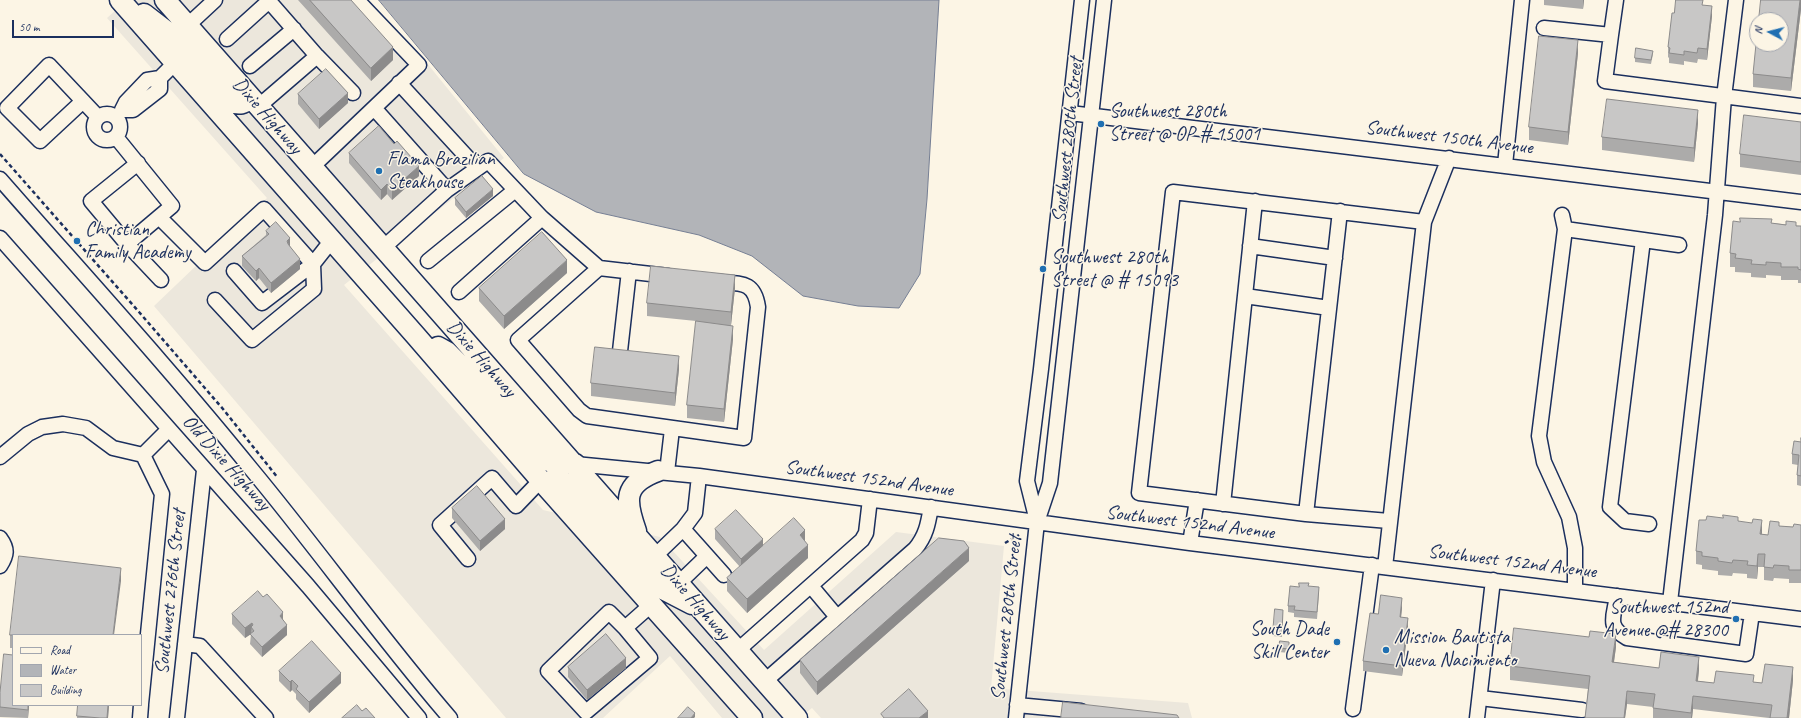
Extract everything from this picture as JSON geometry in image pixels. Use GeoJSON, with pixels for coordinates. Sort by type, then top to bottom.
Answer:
{"type":"FeatureCollection","features":[{"type":"Feature","properties":{"kind":"highway","name":"Dixie Highway"},"geometry":{"type":"LineString","coordinates":[[120,0],[332,240],[542,482],[752,718]]}},
{"type":"Feature","properties":{"kind":"highway"},"geometry":{"type":"LineString","coordinates":[[124,0],[166,31],[230,102],[238,105],[255,102]]}},
{"type":"Feature","properties":{"kind":"highway","name":"Dixie Highway"},"geometry":{"type":"LineString","coordinates":[[165,0],[797,718]]}},
{"type":"Feature","properties":{"kind":"highway"},"geometry":{"type":"LineString","coordinates":[[416,336],[447,352],[473,378],[546,459],[554,463],[575,464]]}},
{"type":"Feature","properties":{"kind":"highway"},"geometry":{"type":"LineString","coordinates":[[638,537],[629,510],[631,491],[644,477],[663,472]]}},
{"type":"Feature","properties":{"kind":"highway"},"geometry":{"type":"LineString","coordinates":[[542,482],[552,479],[560,479],[569,486],[631,558],[663,589],[701,608]]}},
{"type":"Feature","properties":{"kind":"street"},"geometry":{"type":"LineString","coordinates":[[187,26],[215,0]]}},
{"type":"Feature","properties":{"kind":"street"},"geometry":{"type":"LineString","coordinates":[[226,39],[269,0],[317,56],[353,92]]}},
{"type":"Feature","properties":{"kind":"street"},"geometry":{"type":"LineString","coordinates":[[312,167],[420,65],[357,0]]}},
{"type":"Feature","properties":{"kind":"street","name":"Southwest 280th Street"},"geometry":{"type":"LineString","coordinates":[[1037,522],[1027,481],[1082,0]]}},
{"type":"Feature","properties":{"kind":"street","name":"Southwest 280th Street"},"geometry":{"type":"LineString","coordinates":[[1017,712],[1037,522],[1050,483],[1104,0]]}},
{"type":"Feature","properties":{"kind":"street"},"geometry":{"type":"LineString","coordinates":[[1505,165],[1522,0]]}},
{"type":"Feature","properties":{"kind":"street"},"geometry":{"type":"LineString","coordinates":[[1616,0],[1605,81],[1801,106]]}},
{"type":"Feature","properties":{"kind":"street"},"geometry":{"type":"LineString","coordinates":[[1670,602],[1717,191],[1724,97],[1736,0]]}},
{"type":"Feature","properties":{"kind":"street"},"geometry":{"type":"LineString","coordinates":[[1544,28],[1611,36]]}},
{"type":"Feature","properties":{"kind":"street"},"geometry":{"type":"LineString","coordinates":[[250,66],[294,29]]}},
{"type":"Feature","properties":{"kind":"street"},"geometry":{"type":"LineString","coordinates":[[255,102],[317,56]]}},
{"type":"Feature","properties":{"kind":"street"},"geometry":{"type":"LineString","coordinates":[[119,113],[107,114],[98,117],[95,120],[93,129],[100,139],[109,141],[116,137],[120,129],[118,120],[119,113],[126,102],[147,80],[160,78],[175,63]]}},
{"type":"Feature","properties":{"kind":"street"},"geometry":{"type":"LineString","coordinates":[[82,100],[40,141],[7,108],[49,65],[82,100],[98,117]]}},
{"type":"Feature","properties":{"kind":"street"},"geometry":{"type":"LineString","coordinates":[[400,83],[477,168]]}},
{"type":"Feature","properties":{"kind":"street"},"geometry":{"type":"LineString","coordinates":[[374,108],[447,190]]}},
{"type":"Feature","properties":{"kind":"street","name":"Southwest 150th Avenue"},"geometry":{"type":"LineString","coordinates":[[1070,113],[1801,202]]}},
{"type":"Feature","properties":{"kind":"street"},"geometry":{"type":"LineString","coordinates":[[116,137],[172,206],[127,244]]}},
{"type":"Feature","properties":{"kind":"street"},"geometry":{"type":"LineString","coordinates":[[1353,709],[1378,566],[1389,521],[1424,222],[1449,158]]}},
{"type":"Feature","properties":{"kind":"street"},"geometry":{"type":"LineString","coordinates":[[383,248],[447,190],[477,168],[488,162],[514,191],[542,218],[599,268],[684,278]]}},
{"type":"Feature","properties":{"kind":"street"},"geometry":{"type":"LineString","coordinates":[[138,163],[91,202],[127,244],[161,280]]}},
{"type":"Feature","properties":{"kind":"street"},"geometry":{"type":"LineString","coordinates":[[0,179],[220,430],[288,514],[378,631],[450,718]]}},
{"type":"Feature","properties":{"kind":"street"},"geometry":{"type":"LineString","coordinates":[[428,261],[514,191]]}},
{"type":"Feature","properties":{"kind":"street"},"geometry":{"type":"LineString","coordinates":[[1389,521],[1306,514],[1139,493],[1173,192],[1424,222]]}},
{"type":"Feature","properties":{"kind":"street"},"geometry":{"type":"LineString","coordinates":[[1223,504],[1255,201]]}},
{"type":"Feature","properties":{"kind":"street"},"geometry":{"type":"LineString","coordinates":[[159,217],[205,263],[264,209],[313,264],[314,290],[252,340],[216,300]]}},
{"type":"Feature","properties":{"kind":"street"},"geometry":{"type":"LineString","coordinates":[[1306,514],[1340,211]]}},
{"type":"Feature","properties":{"kind":"street"},"geometry":{"type":"LineString","coordinates":[[459,292],[542,218]]}},
{"type":"Feature","properties":{"kind":"street"},"geometry":{"type":"LineString","coordinates":[[1575,590],[1575,548],[1569,517],[1544,462],[1539,436],[1564,222],[1643,240],[1679,245]]}},
{"type":"Feature","properties":{"kind":"street","name":"Old Dixie Highway"},"geometry":{"type":"LineString","coordinates":[[0,238],[360,646],[419,718]]}},
{"type":"Feature","properties":{"kind":"street"},"geometry":{"type":"LineString","coordinates":[[234,271],[262,303],[313,264],[332,240]]}},
{"type":"Feature","properties":{"kind":"street"},"geometry":{"type":"LineString","coordinates":[[1643,240],[1610,507],[1625,521],[1649,524]]}},
{"type":"Feature","properties":{"kind":"street"},"geometry":{"type":"LineString","coordinates":[[1250,246],[1335,258]]}},
{"type":"Feature","properties":{"kind":"street"},"geometry":{"type":"LineString","coordinates":[[1054,248],[1076,251]]}},
{"type":"Feature","properties":{"kind":"street"},"geometry":{"type":"LineString","coordinates":[[599,268],[518,340],[579,410],[587,416],[744,438],[758,307],[756,294],[747,285],[708,280]]}},
{"type":"Feature","properties":{"kind":"street"},"geometry":{"type":"LineString","coordinates":[[619,360],[629,271]]}},
{"type":"Feature","properties":{"kind":"street"},"geometry":{"type":"LineString","coordinates":[[1245,296],[1329,308]]}},
{"type":"Feature","properties":{"kind":"street"},"geometry":{"type":"LineString","coordinates":[[1041,369],[1063,371]]}},
{"type":"Feature","properties":{"kind":"street"},"geometry":{"type":"LineString","coordinates":[[0,457],[28,434],[42,427],[63,424],[86,428],[113,448],[143,455]]}},
{"type":"Feature","properties":{"kind":"street"},"geometry":{"type":"LineString","coordinates":[[143,455],[169,429]]}},
{"type":"Feature","properties":{"kind":"street"},"geometry":{"type":"LineString","coordinates":[[663,472],[672,429]]}},
{"type":"Feature","properties":{"kind":"street"},"geometry":{"type":"LineString","coordinates":[[142,694],[162,494],[143,455]]}},
{"type":"Feature","properties":{"kind":"street","name":"Southwest 152nd Avenue"},"geometry":{"type":"LineString","coordinates":[[575,464],[699,476],[1190,543],[1801,619]]}},
{"type":"Feature","properties":{"kind":"street","name":"Southwest 276th Street"},"geometry":{"type":"LineString","coordinates":[[177,718],[204,470]]}},
{"type":"Feature","properties":{"kind":"street"},"geometry":{"type":"LineString","coordinates":[[655,556],[683,529],[695,513],[699,476]]}},
{"type":"Feature","properties":{"kind":"street"},"geometry":{"type":"LineString","coordinates":[[468,560],[440,525],[492,478],[516,506],[542,482]]}},
{"type":"Feature","properties":{"kind":"street"},"geometry":{"type":"LineString","coordinates":[[738,650],[862,540],[866,533],[870,499]]}},
{"type":"Feature","properties":{"kind":"street"},"geometry":{"type":"LineString","coordinates":[[1190,543],[1197,500]]}},
{"type":"Feature","properties":{"kind":"street"},"geometry":{"type":"LineString","coordinates":[[765,681],[920,543],[928,527],[931,507]]}},
{"type":"Feature","properties":{"kind":"street"},"geometry":{"type":"LineString","coordinates":[[683,529],[724,575]]}},
{"type":"Feature","properties":{"kind":"street"},"geometry":{"type":"LineString","coordinates":[[0,538],[6,546],[6,556],[0,566]]}},
{"type":"Feature","properties":{"kind":"street"},"geometry":{"type":"LineString","coordinates":[[679,583],[707,556]]}},
{"type":"Feature","properties":{"kind":"street"},"geometry":{"type":"LineString","coordinates":[[1477,718],[1493,580]]}},
{"type":"Feature","properties":{"kind":"street"},"geometry":{"type":"LineString","coordinates":[[811,586],[838,617]]}},
{"type":"Feature","properties":{"kind":"street"},"geometry":{"type":"LineString","coordinates":[[1617,596],[1613,624],[1617,632],[1627,638],[1746,654],[1752,613]]}},
{"type":"Feature","properties":{"kind":"street"},"geometry":{"type":"LineString","coordinates":[[625,628],[651,605]]}},
{"type":"Feature","properties":{"kind":"street"},"geometry":{"type":"LineString","coordinates":[[609,612],[625,628],[650,658],[586,712],[548,672],[609,612]]}},
{"type":"Feature","properties":{"kind":"street"},"geometry":{"type":"LineString","coordinates":[[185,644],[200,646],[266,718]]}},
{"type":"Feature","properties":{"kind":"street"},"geometry":{"type":"LineString","coordinates":[[1480,698],[1582,710]]}},
{"type":"Feature","properties":{"kind":"street"},"geometry":{"type":"LineString","coordinates":[[140,718],[141,706]]}},
{"type":"Feature","properties":{"kind":"street"},"geometry":{"type":"LineString","coordinates":[[1017,712],[1096,712]]}},
{"type":"Feature","properties":{"kind":"path"},"geometry":{"type":"LineString","coordinates":[[1004,543],[1019,535]]}},
{"type":"Feature","properties":{"kind":"shaded area"},"geometry":{"type":"Polygon","coordinates":[[[127,0],[368,0],[413,46],[504,158],[344,285],[543,510],[660,537],[764,650],[896,532],[1004,546],[991,688],[1188,703],[1192,718],[821,718],[812,708],[799,718],[722,718],[670,656],[603,718],[506,718],[154,306],[267,198],[107,18],[127,0]]]}},
{"type":"Feature","properties":{"kind":"water"},"geometry":{"type":"Polygon","coordinates":[[[379,0],[939,0],[927,199],[920,274],[899,308],[858,306],[803,296],[752,256],[699,235],[596,212],[524,174],[379,0]]]}},
{"type":"Feature","properties":{"kind":"building"},"geometry":{"type":"Polygon","coordinates":[[[310,0],[351,0],[393,47],[371,68],[310,0]]]}},
{"type":"Feature","properties":{"kind":"building"},"geometry":{"type":"Polygon","coordinates":[[[1676,0],[1703,0],[1702,5],[1712,6],[1707,49],[1698,48],[1697,53],[1684,51],[1684,55],[1669,53],[1670,48],[1668,47],[1672,13],[1674,13],[1676,0]]]}},
{"type":"Feature","properties":{"kind":"building"},"geometry":{"type":"Polygon","coordinates":[[[1761,0],[1800,0],[1791,78],[1753,74],[1755,52],[1789,52],[1789,12],[1760,12],[1761,0]]]}},
{"type":"Feature","properties":{"kind":"building"},"geometry":{"type":"Polygon","coordinates":[[[1539,36],[1578,40],[1568,132],[1529,127],[1539,36]]]}},
{"type":"Feature","properties":{"kind":"building"},"geometry":{"type":"Polygon","coordinates":[[[1636,48],[1653,51],[1651,60],[1635,58],[1636,48]]]}},
{"type":"Feature","properties":{"kind":"building"},"geometry":{"type":"Polygon","coordinates":[[[326,69],[348,93],[319,119],[298,94],[326,69]]]}},
{"type":"Feature","properties":{"kind":"building"},"geometry":{"type":"Polygon","coordinates":[[[1607,99],[1698,110],[1694,148],[1602,137],[1607,99]]]}},
{"type":"Feature","properties":{"kind":"building"},"geometry":{"type":"Polygon","coordinates":[[[1744,115],[1801,122],[1801,162],[1740,154],[1744,115]]]}},
{"type":"Feature","properties":{"kind":"building"},"geometry":{"type":"Polygon","coordinates":[[[379,126],[394,144],[397,141],[419,166],[392,190],[387,184],[381,190],[349,153],[379,126]]]}},
{"type":"Feature","properties":{"kind":"building"},"geometry":{"type":"Polygon","coordinates":[[[482,176],[493,189],[466,212],[455,198],[482,176]]]}},
{"type":"Feature","properties":{"kind":"building"},"geometry":{"type":"Polygon","coordinates":[[[1740,218],[1772,219],[1771,223],[1786,225],[1786,221],[1796,222],[1796,226],[1801,226],[1801,270],[1798,269],[1798,267],[1781,267],[1781,263],[1766,262],[1766,265],[1751,264],[1752,260],[1735,258],[1736,254],[1730,253],[1733,221],[1740,222],[1740,218]]]}},
{"type":"Feature","properties":{"kind":"building"},"geometry":{"type":"Polygon","coordinates":[[[276,222],[290,238],[287,241],[288,244],[300,259],[271,283],[259,268],[256,271],[242,256],[269,234],[266,231],[276,222]]]}},
{"type":"Feature","properties":{"kind":"building"},"geometry":{"type":"Polygon","coordinates":[[[542,232],[567,260],[504,316],[479,288],[542,232]]]}},
{"type":"Feature","properties":{"kind":"building"},"geometry":{"type":"Polygon","coordinates":[[[651,266],[735,275],[731,312],[647,303],[651,266]]]}},
{"type":"Feature","properties":{"kind":"building"},"geometry":{"type":"Polygon","coordinates":[[[696,321],[733,326],[724,409],[687,405],[696,321]]]}},
{"type":"Feature","properties":{"kind":"building"},"geometry":{"type":"Polygon","coordinates":[[[595,347],[679,356],[675,393],[591,383],[595,347]]]}},
{"type":"Feature","properties":{"kind":"building"},"geometry":{"type":"Polygon","coordinates":[[[1794,441],[1801,442],[1801,476],[1797,475],[1799,455],[1792,454],[1794,441]]]}},
{"type":"Feature","properties":{"kind":"building"},"geometry":{"type":"Polygon","coordinates":[[[477,486],[505,519],[480,541],[452,508],[477,486]]]}},
{"type":"Feature","properties":{"kind":"building"},"geometry":{"type":"Polygon","coordinates":[[[736,510],[763,539],[741,559],[715,529],[736,510]]]}},
{"type":"Feature","properties":{"kind":"building"},"geometry":{"type":"Polygon","coordinates":[[[1723,515],[1738,517],[1738,521],[1752,523],[1753,519],[1762,520],[1760,534],[1768,535],[1770,521],[1779,522],[1779,526],[1793,527],[1794,524],[1801,525],[1801,570],[1789,570],[1789,566],[1774,565],[1773,568],[1764,567],[1765,554],[1758,554],[1757,566],[1747,565],[1748,561],[1733,560],[1732,563],[1718,561],[1718,558],[1702,556],[1702,552],[1696,551],[1699,520],[1706,520],[1707,516],[1723,518],[1723,515]]]}},
{"type":"Feature","properties":{"kind":"building"},"geometry":{"type":"Polygon","coordinates":[[[794,518],[805,530],[800,535],[808,545],[747,599],[727,578],[794,518]]]}},
{"type":"Feature","properties":{"kind":"building"},"geometry":{"type":"Polygon","coordinates":[[[939,538],[964,541],[969,548],[817,682],[800,660],[939,538]]]}},
{"type":"Feature","properties":{"kind":"building"},"geometry":{"type":"Polygon","coordinates":[[[19,556],[121,568],[113,634],[10,635],[19,556]]]}},
{"type":"Feature","properties":{"kind":"building"},"geometry":{"type":"Polygon","coordinates":[[[1299,583],[1309,583],[1308,586],[1319,587],[1317,612],[1294,610],[1295,606],[1288,606],[1290,586],[1299,587],[1299,583]]]}},
{"type":"Feature","properties":{"kind":"building"},"geometry":{"type":"Polygon","coordinates":[[[258,591],[263,597],[267,594],[283,612],[280,616],[287,625],[262,647],[250,634],[254,631],[251,627],[253,625],[252,623],[245,628],[232,614],[258,591]]]}},
{"type":"Feature","properties":{"kind":"building","name":"Mission Bautista Nueva Nacimiento"},"geometry":{"type":"Polygon","coordinates":[[[1381,595],[1402,598],[1400,617],[1408,618],[1402,666],[1363,661],[1370,613],[1378,614],[1381,595]]]}},
{"type":"Feature","properties":{"kind":"building"},"geometry":{"type":"Polygon","coordinates":[[[1275,609],[1283,610],[1282,633],[1273,633],[1275,609]]]}},
{"type":"Feature","properties":{"kind":"building"},"geometry":{"type":"Polygon","coordinates":[[[1514,628],[1589,637],[1590,631],[1616,634],[1612,662],[1659,668],[1661,652],[1699,657],[1696,681],[1714,683],[1716,671],[1754,675],[1753,682],[1762,683],[1765,664],[1793,667],[1787,718],[1770,718],[1772,705],[1693,696],[1691,713],[1653,708],[1655,694],[1627,691],[1624,718],[1585,718],[1590,676],[1510,666],[1514,628]]]}},
{"type":"Feature","properties":{"kind":"building"},"geometry":{"type":"Polygon","coordinates":[[[606,634],[626,658],[587,690],[568,667],[606,634]]]}},
{"type":"Feature","properties":{"kind":"building"},"geometry":{"type":"Polygon","coordinates":[[[312,641],[341,673],[309,702],[296,689],[298,686],[292,680],[290,682],[279,671],[312,641]]]}},
{"type":"Feature","properties":{"kind":"building"},"geometry":{"type":"Polygon","coordinates":[[[1280,641],[1289,642],[1289,649],[1279,648],[1280,641]]]}},
{"type":"Feature","properties":{"kind":"building"},"geometry":{"type":"Polygon","coordinates":[[[4,654],[12,655],[12,706],[28,706],[28,710],[0,707],[4,654]]]}},
{"type":"Feature","properties":{"kind":"building"},"geometry":{"type":"Polygon","coordinates":[[[909,689],[928,711],[919,718],[884,718],[881,714],[909,689]]]}},
{"type":"Feature","properties":{"kind":"building"},"geometry":{"type":"Polygon","coordinates":[[[1063,702],[1177,715],[1179,718],[1061,718],[1063,702]]]}},
{"type":"Feature","properties":{"kind":"building"},"geometry":{"type":"Polygon","coordinates":[[[357,705],[362,711],[366,708],[375,718],[342,718],[357,705]]]}},
{"type":"Feature","properties":{"kind":"building"},"geometry":{"type":"Polygon","coordinates":[[[78,706],[108,706],[107,718],[77,716],[78,706]]]}},
{"type":"Feature","properties":{"kind":"building"},"geometry":{"type":"Polygon","coordinates":[[[688,707],[695,713],[691,718],[678,718],[688,707]]]}},
{"type":"Feature","properties":{"kind":"place","name":"Southwest 280th Street @ OP # 15001"},"geometry":{"type":"Point","coordinates":[1101,124]}},
{"type":"Feature","properties":{"kind":"place","name":"Flama Brazilian Steakhouse"},"geometry":{"type":"Point","coordinates":[379,171]}},
{"type":"Feature","properties":{"kind":"place","name":"Christian Family Academy"},"geometry":{"type":"Point","coordinates":[77,241]}},
{"type":"Feature","properties":{"kind":"place","name":"Southwest 280th Street @ # 15093"},"geometry":{"type":"Point","coordinates":[1043,269]}},
{"type":"Feature","properties":{"kind":"place","name":"Southwest 152nd Avenue @# 28300"},"geometry":{"type":"Point","coordinates":[1736,619]}},
{"type":"Feature","properties":{"kind":"place","name":"South Dade Skill Center"},"geometry":{"type":"Point","coordinates":[1337,642]}},
{"type":"Feature","properties":{"kind":"place","name":"Mission Bautista Nueva Nacimiento"},"geometry":{"type":"Point","coordinates":[1386,650]}}]}
